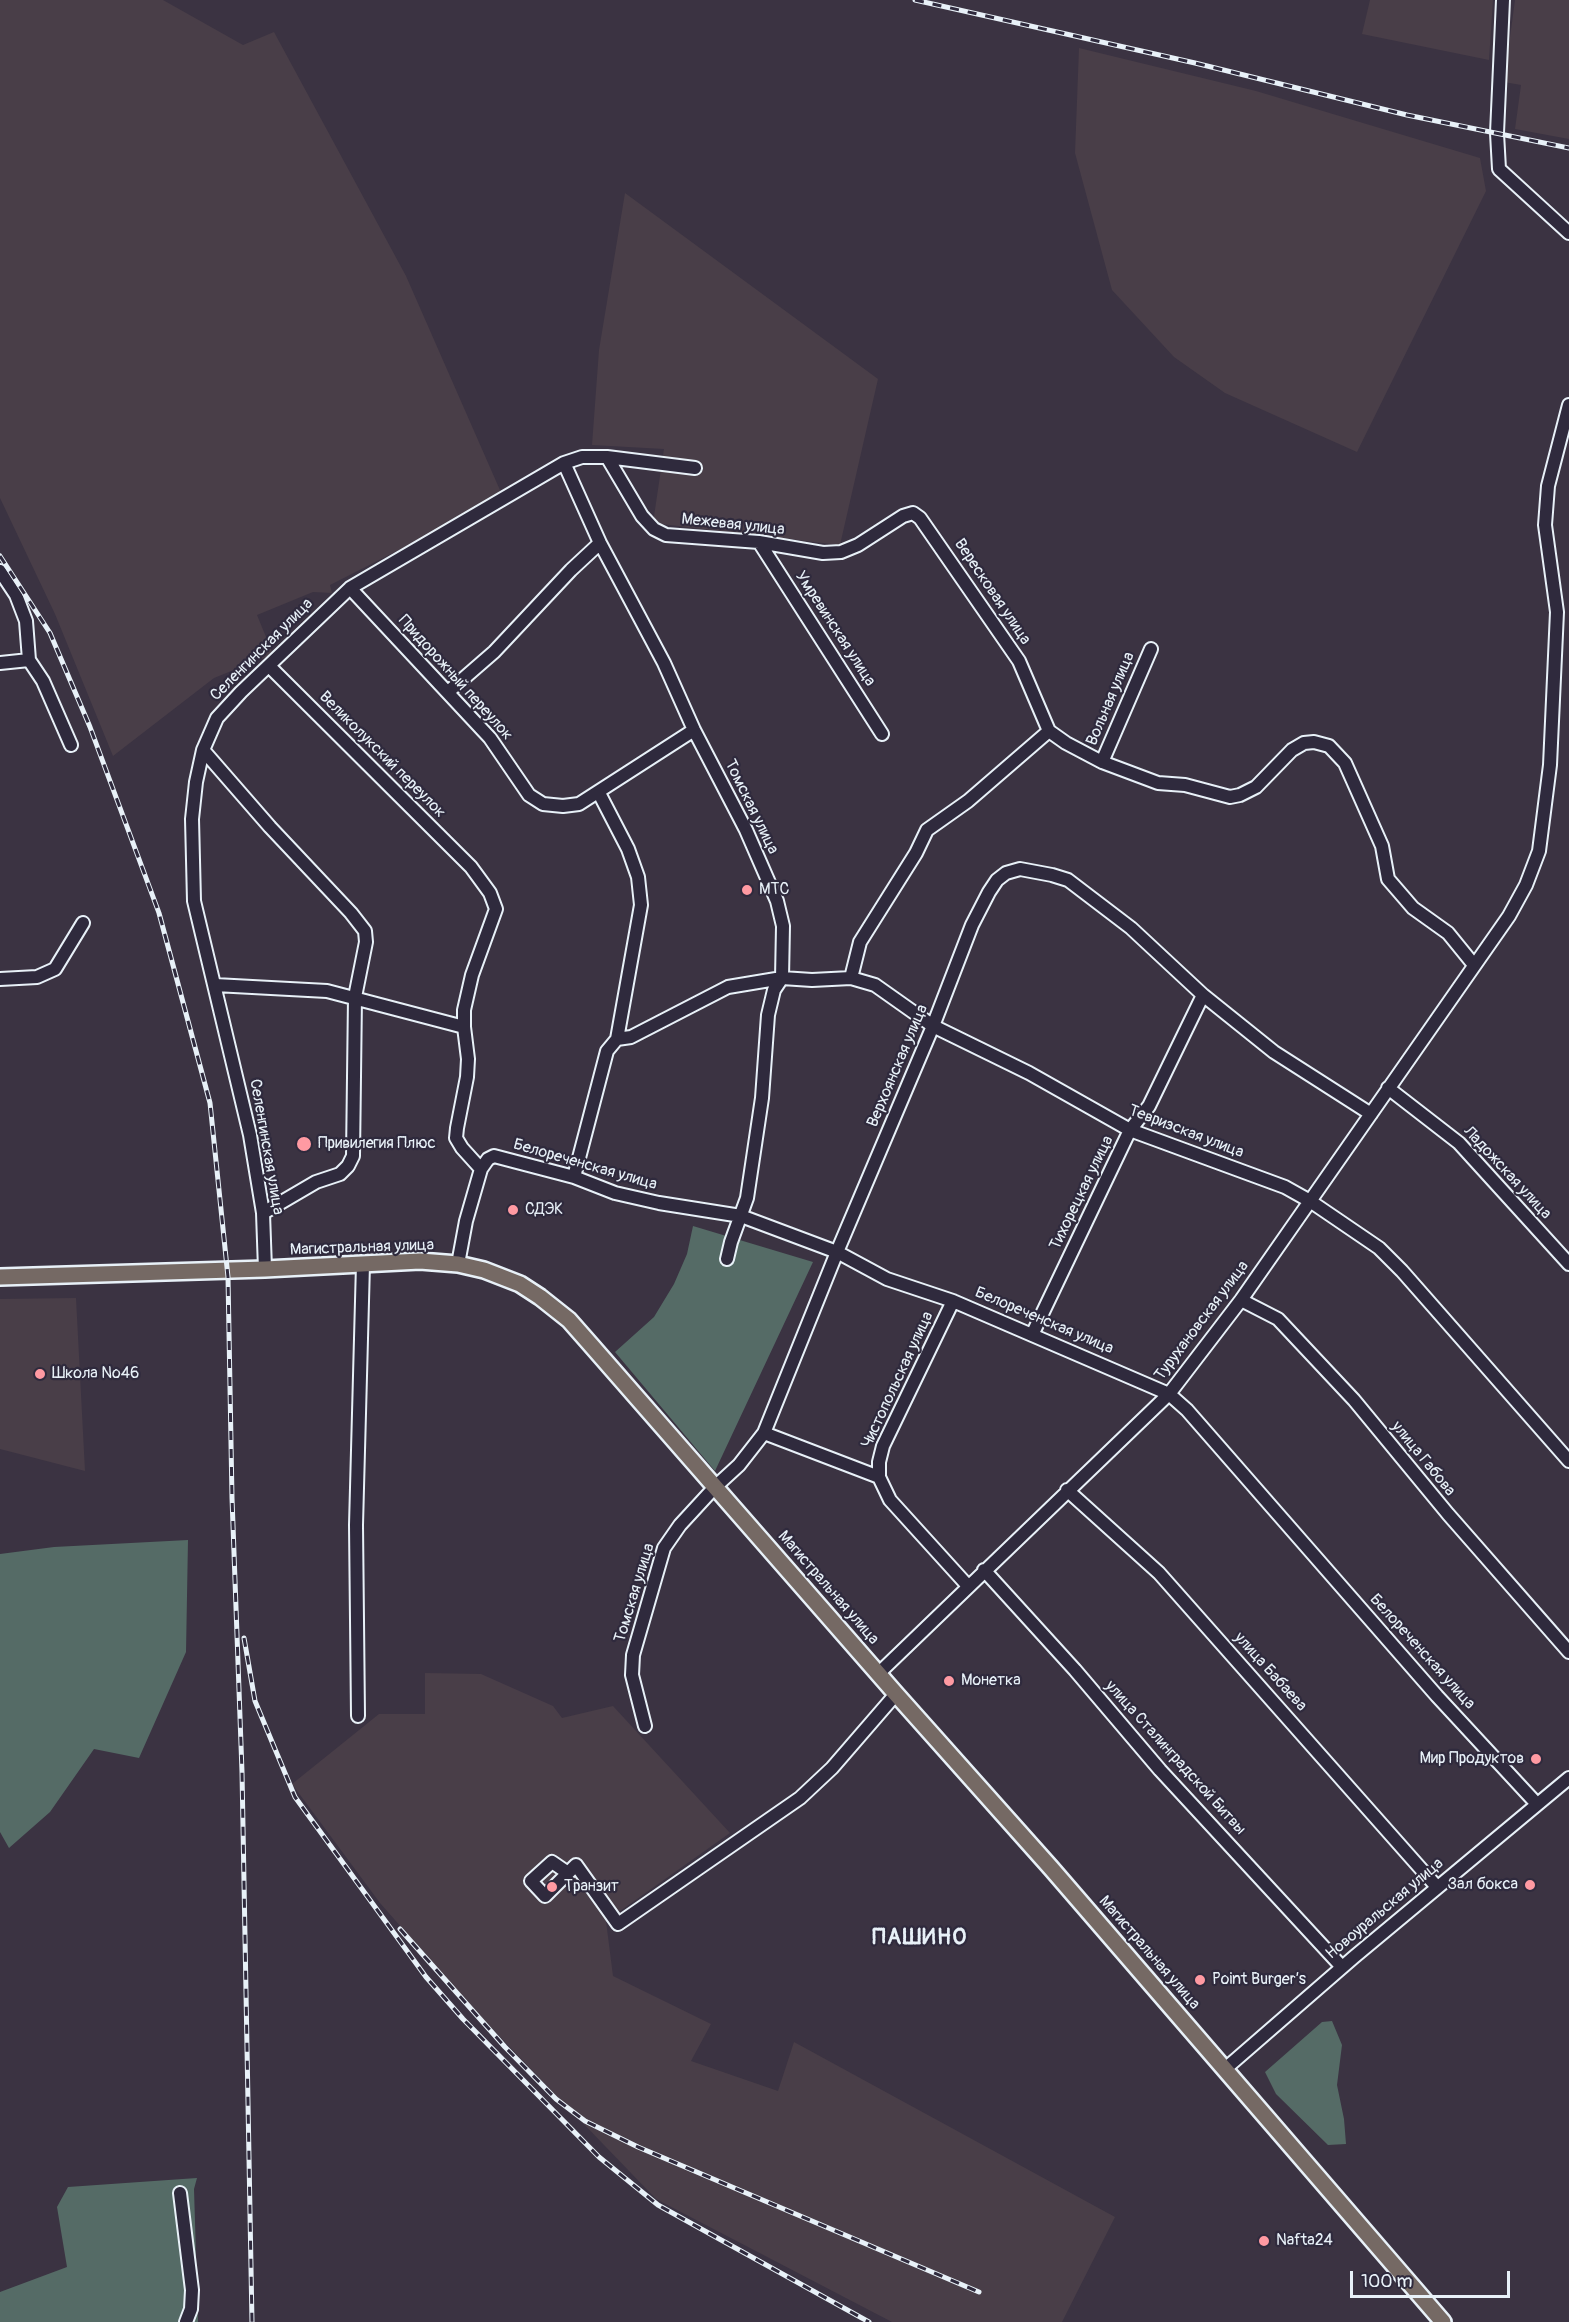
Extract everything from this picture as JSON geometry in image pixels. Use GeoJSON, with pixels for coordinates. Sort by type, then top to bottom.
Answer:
{"type":"FeatureCollection","features":[{"type":"Feature","properties":{"kind":"main road","name":"Магистральная улица"},"geometry":{"type":"LineString","coordinates":[[0,1277],[265,1269],[420,1261],[458,1264],[484,1270],[520,1284],[553,1306],[591,1345],[1043,1859],[1443,2322]]}},
{"type":"Feature","properties":{"kind":"street"},"geometry":{"type":"LineString","coordinates":[[1503,0],[1497,133],[1499,169],[1569,233]]}},
{"type":"Feature","properties":{"kind":"street","name":"Турухановская улица"},"geometry":{"type":"LineString","coordinates":[[879,1673],[1169,1394],[1241,1300],[1493,939],[1526,885],[1539,851],[1550,765],[1557,612],[1545,525],[1548,486],[1569,405]]}},
{"type":"Feature","properties":{"kind":"street","name":"Селенгинская улица"},"geometry":{"type":"LineString","coordinates":[[265,1269],[263,1213],[250,1135],[194,901],[192,819],[203,750],[217,718],[350,588],[564,463],[582,458],[607,457],[695,468]]}},
{"type":"Feature","properties":{"kind":"street","name":"Межевая улица"},"geometry":{"type":"LineString","coordinates":[[607,457],[642,516],[654,529],[666,535],[759,542],[823,553]]}},
{"type":"Feature","properties":{"kind":"street","name":"Томская улица"},"geometry":{"type":"LineString","coordinates":[[564,463],[600,543],[664,663],[694,729],[746,830],[777,901],[783,926],[782,978],[774,990],[768,1015],[762,1098],[747,1198],[727,1259]]}},
{"type":"Feature","properties":{"kind":"street","name":"Вересковая улица"},"geometry":{"type":"LineString","coordinates":[[823,553],[841,552],[858,545],[903,516],[913,513],[920,518],[1019,662],[1049,731]]}},
{"type":"Feature","properties":{"kind":"street","name":"Умревинская улица"},"geometry":{"type":"LineString","coordinates":[[759,542],[882,734]]}},
{"type":"Feature","properties":{"kind":"street"},"geometry":{"type":"LineString","coordinates":[[448,692],[494,652],[571,570],[600,543]]}},
{"type":"Feature","properties":{"kind":"street"},"geometry":{"type":"LineString","coordinates":[[0,571],[16,595],[26,621],[29,660],[43,681],[71,745]]}},
{"type":"Feature","properties":{"kind":"street","name":"Придорожный переулок"},"geometry":{"type":"LineString","coordinates":[[350,588],[490,738],[529,795],[543,804],[563,806],[579,804],[599,793]]}},
{"type":"Feature","properties":{"kind":"street","name":"Вольная улица"},"geometry":{"type":"LineString","coordinates":[[1102,762],[1151,649]]}},
{"type":"Feature","properties":{"kind":"street"},"geometry":{"type":"LineString","coordinates":[[0,663],[29,660]]}},
{"type":"Feature","properties":{"kind":"street","name":"Великолукский переулок"},"geometry":{"type":"LineString","coordinates":[[269,666],[471,867],[490,893],[496,909],[472,975],[464,1010],[464,1027]]}},
{"type":"Feature","properties":{"kind":"street"},"geometry":{"type":"LineString","coordinates":[[574,1177],[607,1051],[617,1039],[641,905],[638,877],[628,849],[599,793],[615,779],[694,729]]}},
{"type":"Feature","properties":{"kind":"street"},"geometry":{"type":"LineString","coordinates":[[851,978],[860,942],[916,853],[927,830],[968,801],[1049,731],[1102,762],[1158,783],[1185,785],[1230,797],[1256,787],[1292,750],[1304,743],[1314,742],[1329,747],[1345,763],[1382,846],[1389,879],[1413,908],[1448,933],[1474,965]]}},
{"type":"Feature","properties":{"kind":"street"},"geometry":{"type":"LineString","coordinates":[[203,750],[365,931],[366,942],[355,997],[353,1156],[348,1166],[340,1174],[316,1182],[263,1213]]}},
{"type":"Feature","properties":{"kind":"street","name":"Верхоянская улица"},"geometry":{"type":"LineString","coordinates":[[715,1486],[740,1465],[764,1433],[837,1252],[933,1026],[972,925],[989,892],[1006,873],[1020,869],[1052,875],[1076,885],[1131,928],[1203,995]]}},
{"type":"Feature","properties":{"kind":"street"},"geometry":{"type":"LineString","coordinates":[[0,979],[37,977],[55,969],[83,923]]}},
{"type":"Feature","properties":{"kind":"street","name":"Тевризская улица"},"geometry":{"type":"LineString","coordinates":[[617,1039],[631,1037],[728,987],[782,978],[812,980],[851,978],[875,986],[933,1026],[1029,1073],[1130,1130],[1285,1187],[1310,1201],[1379,1248],[1569,1461]]}},
{"type":"Feature","properties":{"kind":"street"},"geometry":{"type":"LineString","coordinates":[[215,986],[327,991],[464,1027],[468,1068],[456,1138],[481,1169],[466,1221],[458,1264]]}},
{"type":"Feature","properties":{"kind":"street"},"geometry":{"type":"LineString","coordinates":[[1203,995],[1274,1052],[1371,1114]]}},
{"type":"Feature","properties":{"kind":"street","name":"Тихорецкая улица"},"geometry":{"type":"LineString","coordinates":[[1032,1335],[1130,1130],[1149,1106],[1203,995]]}},
{"type":"Feature","properties":{"kind":"street","name":"Ладожская улица"},"geometry":{"type":"LineString","coordinates":[[1388,1088],[1459,1143],[1569,1264]]}},
{"type":"Feature","properties":{"kind":"street","name":"Белореченская улица"},"geometry":{"type":"LineString","coordinates":[[481,1169],[488,1159],[494,1156],[574,1177],[615,1193],[659,1203],[741,1216],[837,1252],[886,1279],[953,1301],[1169,1394],[1187,1410],[1437,1696],[1536,1803]]}},
{"type":"Feature","properties":{"kind":"street"},"geometry":{"type":"LineString","coordinates":[[358,1716],[356,1525],[363,1264]]}},
{"type":"Feature","properties":{"kind":"street","name":"улица Габова"},"geometry":{"type":"LineString","coordinates":[[1241,1300],[1278,1319],[1346,1392],[1448,1514],[1569,1652]]}},
{"type":"Feature","properties":{"kind":"street","name":"Чистопольская улица"},"geometry":{"type":"LineString","coordinates":[[879,1477],[879,1462],[883,1446],[953,1301]]}},
{"type":"Feature","properties":{"kind":"street"},"geometry":{"type":"LineString","coordinates":[[764,1433],[879,1477],[890,1500],[968,1586]]}},
{"type":"Feature","properties":{"kind":"street","name":"Томская улица"},"geometry":{"type":"LineString","coordinates":[[645,1726],[632,1675],[633,1655],[656,1571],[663,1548],[715,1486]]}},
{"type":"Feature","properties":{"kind":"street","name":"улица Бабаева"},"geometry":{"type":"LineString","coordinates":[[1067,1491],[1160,1573],[1437,1887]]}},
{"type":"Feature","properties":{"kind":"street","name":"улица Сталинградской Битвы"},"geometry":{"type":"LineString","coordinates":[[984,1570],[1160,1770],[1342,1967]]}},
{"type":"Feature","properties":{"kind":"street"},"geometry":{"type":"LineString","coordinates":[[568,1874],[576,1865],[618,1924],[800,1798],[832,1768],[896,1694]]}},
{"type":"Feature","properties":{"kind":"street","name":"Новоуральская улица"},"geometry":{"type":"LineString","coordinates":[[1225,2069],[1342,1967],[1536,1803],[1569,1778]]}},
{"type":"Feature","properties":{"kind":"street"},"geometry":{"type":"LineString","coordinates":[[180,2193],[192,2290],[191,2309],[186,2322]]}},
{"type":"Feature","properties":{"kind":"shaded area"},"geometry":{"type":"Polygon","coordinates":[[[0,0],[163,0],[243,45],[274,32],[406,276],[503,497],[330,585],[332,593],[313,592],[257,615],[273,654],[214,678],[113,756],[55,614],[0,498],[0,0]]]}},
{"type":"Feature","properties":{"kind":"shaded area"},"geometry":{"type":"Polygon","coordinates":[[[1370,0],[1493,0],[1489,60],[1362,34],[1370,0]]]}},
{"type":"Feature","properties":{"kind":"shaded area"},"geometry":{"type":"Polygon","coordinates":[[[1515,0],[1569,0],[1569,139],[1515,129],[1521,85],[1504,82],[1515,0]]]}},
{"type":"Feature","properties":{"kind":"shaded area"},"geometry":{"type":"Polygon","coordinates":[[[1079,48],[1256,91],[1480,158],[1486,191],[1357,452],[1225,393],[1174,357],[1112,290],[1075,153],[1079,48]]]}},
{"type":"Feature","properties":{"kind":"shaded area"},"geometry":{"type":"Polygon","coordinates":[[[625,193],[878,379],[840,545],[653,523],[664,449],[592,445],[599,350],[625,193]]]}},
{"type":"Feature","properties":{"kind":"shaded area","name":"Школа №46"},"geometry":{"type":"Polygon","coordinates":[[[76,1298],[85,1471],[0,1449],[0,1299],[76,1298]]]}},
{"type":"Feature","properties":{"kind":"shaded area"},"geometry":{"type":"Polygon","coordinates":[[[425,1673],[481,1674],[553,1706],[562,1718],[613,1706],[730,1833],[606,1921],[613,1976],[711,2024],[691,2061],[778,2091],[794,2042],[1115,2217],[1062,2322],[892,2322],[656,2199],[475,2011],[380,1903],[292,1784],[379,1714],[425,1714],[425,1673]]]}},
{"type":"Feature","properties":{"kind":"green space"},"geometry":{"type":"Polygon","coordinates":[[[693,1226],[813,1262],[715,1471],[615,1352],[654,1317],[674,1284],[687,1254],[693,1226]]]}},
{"type":"Feature","properties":{"kind":"green space"},"geometry":{"type":"Polygon","coordinates":[[[188,1540],[186,1652],[139,1758],[94,1749],[50,1812],[9,1848],[0,1832],[0,1554],[54,1547],[188,1540]]]}},
{"type":"Feature","properties":{"kind":"green space"},"geometry":{"type":"Polygon","coordinates":[[[1332,2021],[1342,2045],[1337,2085],[1346,2144],[1328,2145],[1276,2094],[1265,2072],[1322,2022],[1332,2021]]]}},
{"type":"Feature","properties":{"kind":"green space"},"geometry":{"type":"Polygon","coordinates":[[[197,2178],[194,2189],[198,2322],[0,2322],[0,2292],[67,2267],[57,2207],[68,2187],[197,2178]]]}},
{"type":"Feature","properties":{"kind":"railway"},"geometry":{"type":"LineString","coordinates":[[915,0],[1195,63],[1407,115],[1569,148]]}},
{"type":"Feature","properties":{"kind":"railway"},"geometry":{"type":"LineString","coordinates":[[0,556],[50,633],[90,727],[159,913],[210,1103],[228,1277],[232,1498],[242,1772],[252,2322]]}},
{"type":"Feature","properties":{"kind":"railway"},"geometry":{"type":"LineString","coordinates":[[244,1638],[255,1701],[295,1797],[426,1977],[463,2019],[599,2157],[658,2205],[869,2322]]}},
{"type":"Feature","properties":{"kind":"railway"},"geometry":{"type":"LineString","coordinates":[[400,1929],[505,2047],[556,2099],[585,2121],[638,2147],[979,2292]]}},
{"type":"Feature","properties":{"kind":"place","name":"МТС"},"geometry":{"type":"Point","coordinates":[747,890]}},
{"type":"Feature","properties":{"kind":"place","name":"Привилегия Плюс"},"geometry":{"type":"Point","coordinates":[304,1144]}},
{"type":"Feature","properties":{"kind":"place","name":"СДЭК"},"geometry":{"type":"Point","coordinates":[513,1210]}},
{"type":"Feature","properties":{"kind":"place","name":"Школа №46"},"geometry":{"type":"Point","coordinates":[40,1374]}},
{"type":"Feature","properties":{"kind":"place","name":"Монетка"},"geometry":{"type":"Point","coordinates":[949,1681]}},
{"type":"Feature","properties":{"kind":"place","name":"Мир Продуктов"},"geometry":{"type":"Point","coordinates":[1536,1759]}},
{"type":"Feature","properties":{"kind":"place","name":"Зал бокса"},"geometry":{"type":"Point","coordinates":[1530,1885]}},
{"type":"Feature","properties":{"kind":"place","name":"Транзит"},"geometry":{"type":"Point","coordinates":[552,1887]}},
{"type":"Feature","properties":{"kind":"place","name":"Point Burger’s"},"geometry":{"type":"Point","coordinates":[1200,1980]}},
{"type":"Feature","properties":{"kind":"place","name":"Nafta24"},"geometry":{"type":"Point","coordinates":[1264,2241]}},
{"type":"Feature","properties":{"kind":"district","name":"ПАШИНО"},"geometry":{"type":"Point","coordinates":[920,1938]}}]}
